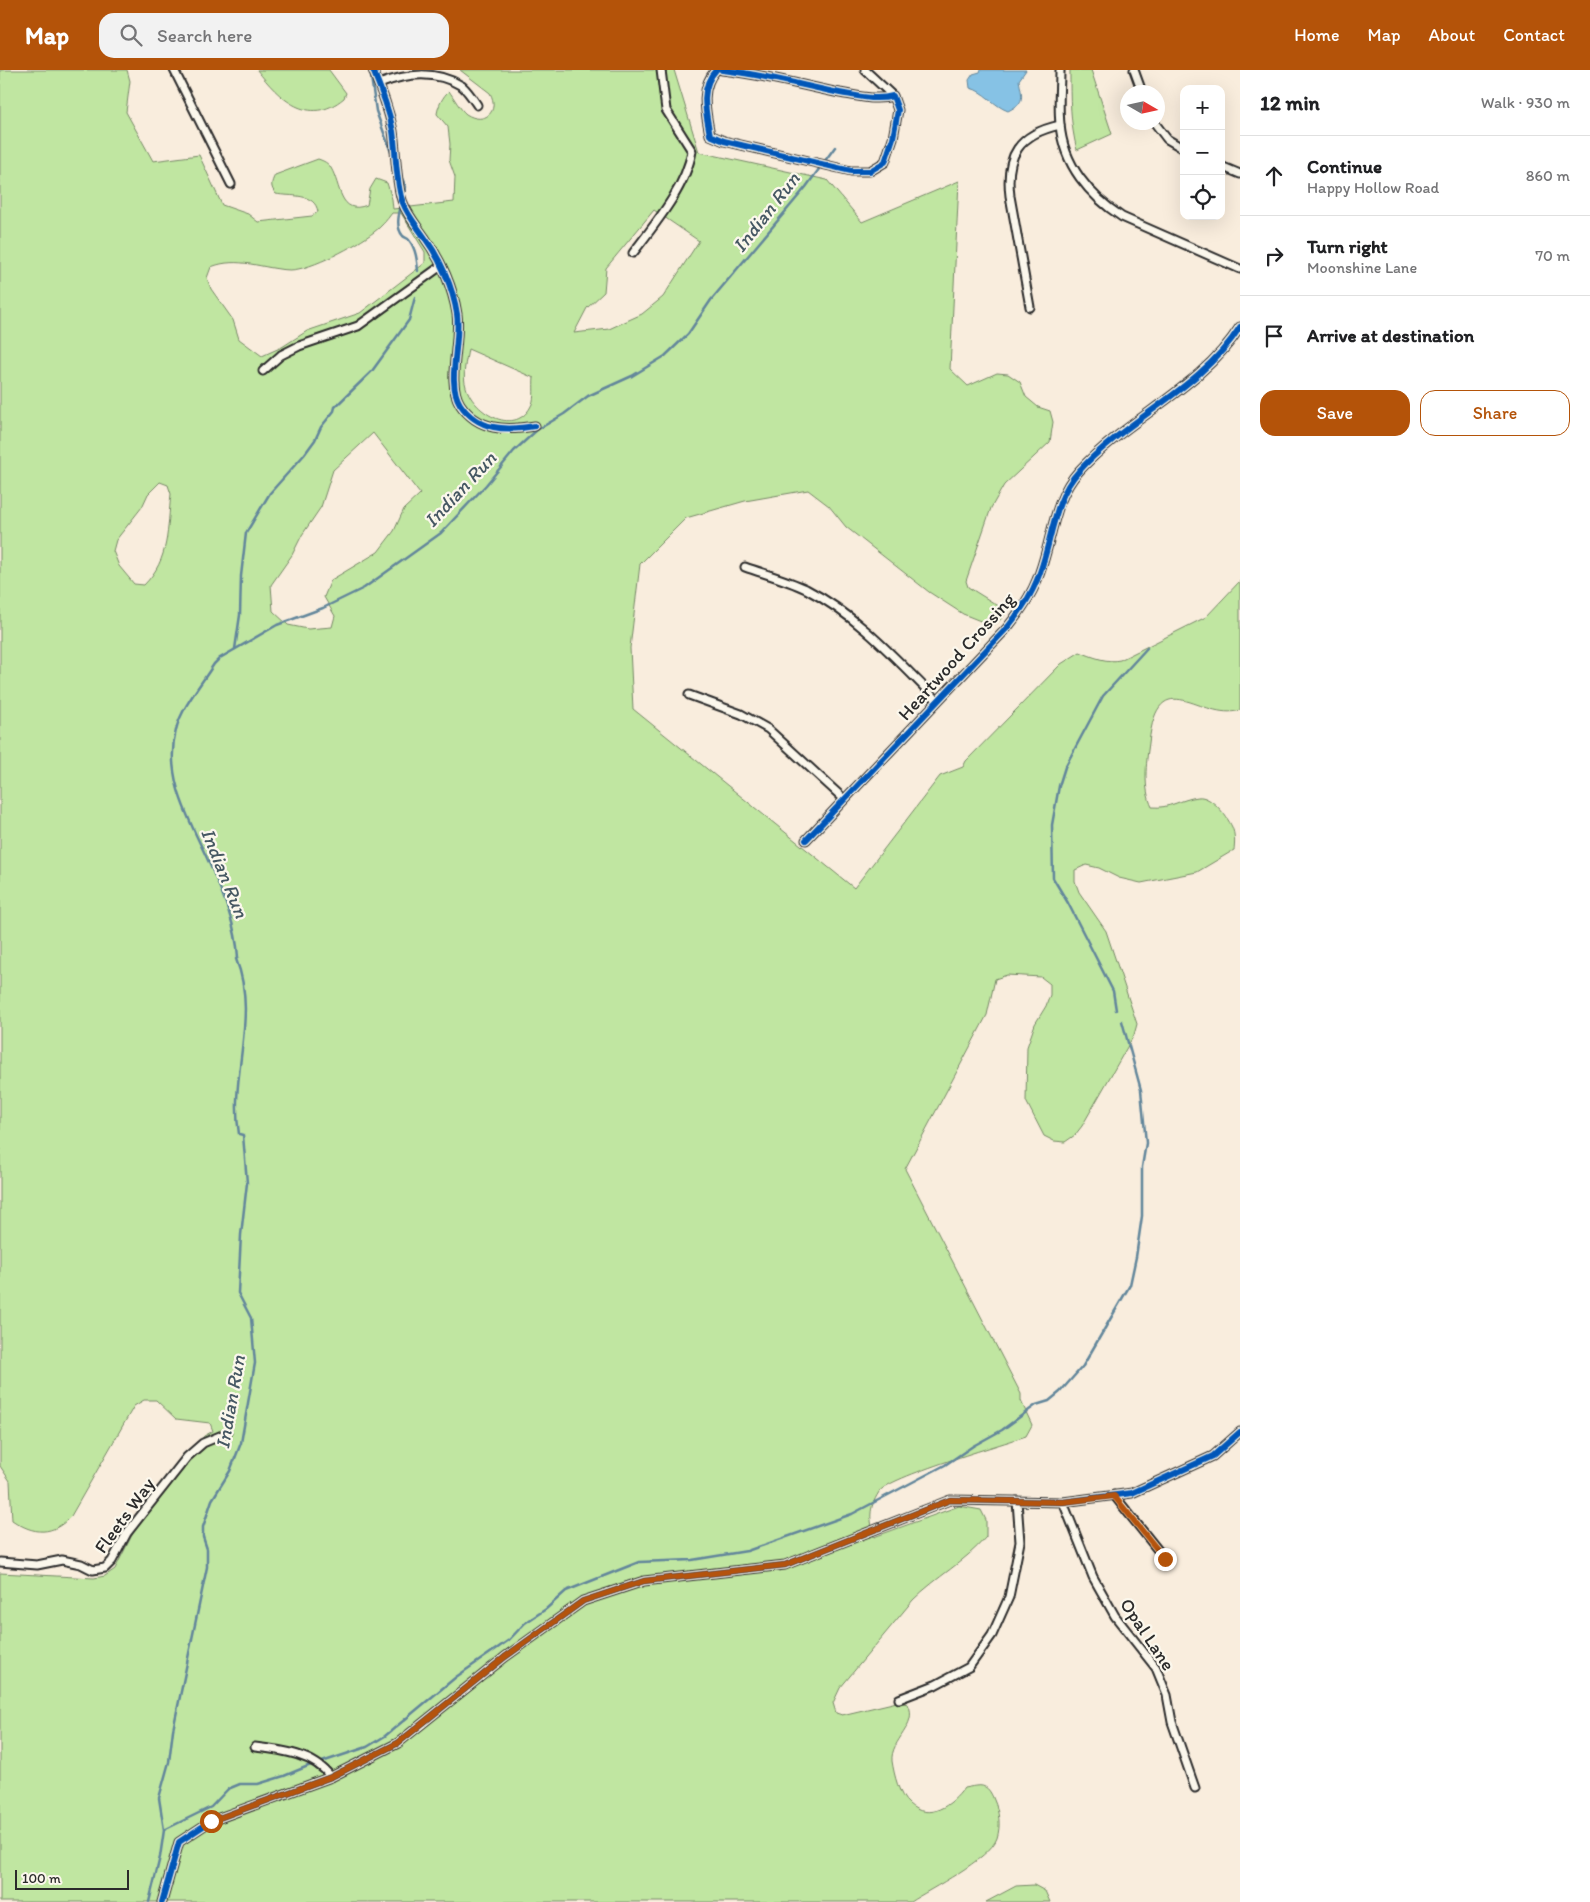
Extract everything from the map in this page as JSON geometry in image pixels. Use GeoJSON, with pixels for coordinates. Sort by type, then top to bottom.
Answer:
{"type":"FeatureCollection","features":[{"type":"Feature","properties":{"kind":"street"},"geometry":{"type":"LineString","coordinates":[[174,70],[231,184]]}},
{"type":"Feature","properties":{"kind":"street"},"geometry":{"type":"LineString","coordinates":[[373,70],[385,98],[392,129],[402,201],[441,266],[455,301],[458,343],[453,378],[458,402],[477,421],[490,428],[515,429],[535,426]]}},
{"type":"Feature","properties":{"kind":"street"},"geometry":{"type":"LineString","coordinates":[[633,253],[659,219],[677,189],[691,157],[692,150],[666,110],[661,70]]}},
{"type":"Feature","properties":{"kind":"street"},"geometry":{"type":"LineString","coordinates":[[716,70],[709,78],[705,92],[710,135],[724,141],[851,170],[870,171],[886,162],[894,138],[898,110],[893,96],[865,70]]}},
{"type":"Feature","properties":{"kind":"street"},"geometry":{"type":"LineString","coordinates":[[722,70],[751,73],[801,86],[862,97],[882,100],[893,96]]}},
{"type":"Feature","properties":{"kind":"street"},"geometry":{"type":"LineString","coordinates":[[1060,70],[1060,125],[1068,156],[1073,168],[1083,182],[1106,206],[1122,217],[1240,269]]}},
{"type":"Feature","properties":{"kind":"street"},"geometry":{"type":"LineString","coordinates":[[1134,70],[1139,85]]}},
{"type":"Feature","properties":{"kind":"street"},"geometry":{"type":"LineString","coordinates":[[379,84],[404,75],[435,72],[462,86],[477,105]]}},
{"type":"Feature","properties":{"kind":"street"},"geometry":{"type":"LineString","coordinates":[[1030,307],[1008,181],[1011,158],[1035,132],[1060,125]]}},
{"type":"Feature","properties":{"kind":"street"},"geometry":{"type":"LineString","coordinates":[[1160,130],[1166,138],[1180,147]]}},
{"type":"Feature","properties":{"kind":"street"},"geometry":{"type":"LineString","coordinates":[[1225,168],[1240,174]]}},
{"type":"Feature","properties":{"kind":"street"},"geometry":{"type":"LineString","coordinates":[[263,371],[281,355],[299,346],[358,326],[394,298],[441,266]]}},
{"type":"Feature","properties":{"kind":"street","name":"Heartwood Crossing"},"geometry":{"type":"LineString","coordinates":[[806,840],[1020,612],[1038,579],[1060,505],[1069,485],[1079,471],[1112,441],[1196,376],[1231,341],[1240,327]]}},
{"type":"Feature","properties":{"kind":"street"},"geometry":{"type":"LineString","coordinates":[[746,567],[806,589],[835,607],[867,630],[936,700]]}},
{"type":"Feature","properties":{"kind":"street"},"geometry":{"type":"LineString","coordinates":[[689,695],[741,714],[768,729],[844,799]]}},
{"type":"Feature","properties":{"kind":"street"},"geometry":{"type":"LineString","coordinates":[[162,1902],[179,1842],[211,1821],[331,1777],[398,1743],[505,1657],[583,1601],[644,1581],[785,1565],[950,1500],[1063,1502],[1132,1493],[1213,1456],[1240,1432]]}},
{"type":"Feature","properties":{"kind":"street","name":"Fleets Way"},"geometry":{"type":"LineString","coordinates":[[0,1562],[37,1565],[62,1560],[81,1564],[94,1570],[105,1568],[112,1561],[127,1533],[187,1457],[203,1443],[227,1433]]}},
{"type":"Feature","properties":{"kind":"street"},"geometry":{"type":"LineString","coordinates":[[1114,1496],[1165,1559]]}},
{"type":"Feature","properties":{"kind":"street"},"geometry":{"type":"LineString","coordinates":[[899,1699],[935,1685],[970,1666],[992,1635],[1009,1597],[1020,1542],[1017,1501]]}},
{"type":"Feature","properties":{"kind":"street","name":"Opal Lane"},"geometry":{"type":"LineString","coordinates":[[1063,1502],[1093,1577],[1115,1616],[1156,1668],[1167,1695],[1172,1722],[1195,1788]]}},
{"type":"Feature","properties":{"kind":"street"},"geometry":{"type":"LineString","coordinates":[[255,1747],[289,1751],[325,1768],[331,1777]]}},
{"type":"Feature","properties":{"kind":"green space"},"geometry":{"type":"Polygon","coordinates":[[[0,70],[127,70],[130,81],[126,112],[153,161],[199,155],[222,205],[248,214],[258,222],[312,216],[318,212],[316,206],[307,198],[276,194],[272,185],[275,175],[318,159],[330,166],[342,197],[351,206],[367,205],[370,189],[376,179],[387,183],[393,209],[454,202],[455,177],[449,160],[448,127],[437,114],[440,105],[449,91],[464,112],[473,117],[479,118],[489,115],[493,106],[490,93],[460,70],[674,70],[699,152],[827,180],[862,222],[959,181],[950,369],[968,386],[997,373],[1008,374],[1020,382],[1026,397],[1038,407],[1050,411],[1053,422],[1050,442],[1004,485],[991,508],[966,581],[968,587],[1005,610],[1004,616],[996,624],[983,622],[963,614],[929,592],[846,527],[829,506],[808,490],[745,501],[686,518],[640,564],[630,648],[633,709],[854,888],[940,776],[963,767],[966,761],[1061,664],[1080,652],[1105,660],[1120,660],[1206,617],[1240,581],[1240,710],[1226,712],[1184,700],[1172,700],[1162,705],[1154,718],[1149,743],[1146,776],[1147,792],[1152,807],[1164,807],[1198,797],[1208,799],[1213,803],[1226,817],[1232,827],[1234,832],[1234,850],[1197,872],[1141,883],[1119,878],[1099,868],[1086,865],[1075,870],[1075,881],[1079,892],[1106,931],[1137,1024],[1134,1035],[1082,1126],[1075,1135],[1065,1142],[1054,1141],[1044,1136],[1026,1101],[1027,1047],[1035,1024],[1046,1006],[1050,995],[1050,984],[1041,977],[1007,975],[995,979],[987,1015],[905,1169],[1021,1394],[1021,1401],[1032,1425],[1026,1436],[923,1470],[887,1486],[879,1492],[873,1504],[871,1514],[874,1537],[959,1506],[981,1510],[986,1520],[986,1537],[969,1554],[913,1600],[840,1688],[833,1703],[836,1713],[842,1715],[897,1702],[908,1704],[910,1719],[895,1746],[892,1761],[902,1796],[917,1809],[932,1811],[947,1805],[964,1788],[983,1786],[989,1790],[994,1800],[999,1819],[997,1838],[992,1846],[972,1864],[910,1902],[0,1902],[0,1573],[94,1578],[105,1576],[115,1569],[135,1529],[204,1436],[213,1431],[210,1423],[176,1419],[156,1400],[144,1400],[134,1406],[71,1516],[64,1523],[50,1530],[36,1531],[28,1529],[12,1520],[10,1481],[0,1466],[0,70]],[[654,210],[606,268],[604,292],[587,308],[574,333],[609,329],[642,314],[663,297],[699,241],[654,210]],[[392,213],[384,223],[366,237],[334,256],[299,269],[280,269],[241,263],[221,264],[211,267],[207,278],[211,289],[233,320],[239,339],[262,356],[282,347],[307,331],[360,313],[425,263],[425,252],[401,213],[392,213]],[[468,349],[464,373],[466,387],[471,397],[486,413],[496,418],[507,421],[516,419],[525,414],[532,404],[534,378],[468,349]],[[373,433],[333,470],[321,507],[271,585],[273,611],[288,625],[308,629],[332,627],[335,616],[324,597],[331,580],[378,552],[394,531],[404,509],[420,494],[373,433]],[[160,482],[148,494],[142,507],[116,540],[113,551],[119,566],[134,584],[144,585],[159,565],[166,543],[171,494],[168,485],[160,482]]]}},
{"type":"Feature","properties":{"kind":"green space"},"geometry":{"type":"Polygon","coordinates":[[[257,70],[329,70],[346,93],[344,98],[331,107],[306,110],[295,106],[285,99],[257,70]]]}},
{"type":"Feature","properties":{"kind":"green space"},"geometry":{"type":"Polygon","coordinates":[[[1070,70],[1091,70],[1112,134],[1077,150],[1070,100],[1070,70]]]}},
{"type":"Feature","properties":{"kind":"green space"},"geometry":{"type":"Polygon","coordinates":[[[1034,1885],[1045,1891],[1050,1902],[986,1902],[1016,1886],[1034,1885]]]}},
{"type":"Feature","properties":{"kind":"water"},"geometry":{"type":"Polygon","coordinates":[[[981,70],[1026,70],[1019,80],[1022,95],[1018,105],[1008,111],[980,92],[970,88],[969,80],[973,74],[981,70]]]}},
{"type":"Feature","properties":{"kind":"waterway"},"geometry":{"type":"LineString","coordinates":[[370,70],[376,111],[392,155]]}},
{"type":"Feature","properties":{"kind":"waterway","name":"Indian Run"},"geometry":{"type":"LineString","coordinates":[[149,1902],[160,1857],[164,1830],[159,1798],[169,1762],[173,1730],[207,1567],[207,1549],[203,1537],[203,1527],[212,1500],[230,1471],[241,1443],[255,1363],[251,1318],[238,1293],[241,1235],[247,1183],[243,1135],[239,1134],[237,1112],[245,1002],[236,959],[238,957],[237,945],[229,911],[188,818],[176,784],[173,748],[176,730],[182,713],[214,664],[220,658],[277,625],[323,608],[364,588],[441,533],[486,485],[514,451],[537,430],[564,414],[588,396],[632,376],[665,356],[688,334],[711,300],[806,187],[835,147]]}},
{"type":"Feature","properties":{"kind":"waterway"},"geometry":{"type":"LineString","coordinates":[[399,172],[406,187],[403,197]]}},
{"type":"Feature","properties":{"kind":"waterway"},"geometry":{"type":"LineString","coordinates":[[401,205],[398,220],[399,229],[403,236],[409,239],[413,247],[418,271]]}},
{"type":"Feature","properties":{"kind":"waterway"},"geometry":{"type":"LineString","coordinates":[[235,649],[240,615],[241,576],[246,533],[270,493],[304,455],[335,407],[372,371],[409,320],[415,297]]}},
{"type":"Feature","properties":{"kind":"waterway"},"geometry":{"type":"LineString","coordinates":[[1116,1010],[1113,991],[1068,903],[1053,878],[1052,825],[1059,786],[1065,767],[1103,696],[1147,648]]}},
{"type":"Feature","properties":{"kind":"waterway"},"geometry":{"type":"LineString","coordinates":[[319,1763],[367,1747],[385,1736],[456,1677],[509,1640],[525,1623],[546,1609],[566,1591],[639,1562],[692,1560],[747,1551],[852,1514],[945,1465],[973,1446],[1002,1430],[1036,1405],[1049,1401],[1060,1392],[1083,1366],[1130,1285],[1136,1257],[1142,1216],[1142,1167],[1146,1143],[1141,1090],[1122,1021]]}},
{"type":"Feature","properties":{"kind":"waterway"},"geometry":{"type":"LineString","coordinates":[[164,1830],[211,1807],[228,1789],[240,1784],[258,1784],[313,1764]]}},
{"type":"Feature","properties":{"kind":"cycle path"},"geometry":{"type":"LineString","coordinates":[[373,70],[391,123],[399,187],[403,203],[446,274],[453,294],[458,325],[454,385],[460,404],[475,420],[493,427],[535,426]]}},
{"type":"Feature","properties":{"kind":"cycle path"},"geometry":{"type":"LineString","coordinates":[[716,70],[707,85],[705,101],[710,135],[724,141],[851,171],[870,171],[885,162],[893,138],[898,110],[893,96],[880,98],[860,97],[766,77],[722,70]]}},
{"type":"Feature","properties":{"kind":"cycle path"},"geometry":{"type":"LineString","coordinates":[[806,840],[1016,617],[1034,587],[1063,495],[1079,471],[1119,434],[1185,386],[1224,349],[1240,327]]}},
{"type":"Feature","properties":{"kind":"cycle path"},"geometry":{"type":"LineString","coordinates":[[162,1902],[179,1842],[211,1821],[331,1777],[398,1743],[505,1657],[583,1601],[644,1581],[785,1565],[950,1500],[1063,1502],[1132,1493],[1213,1456],[1240,1432]]}},
{"type":"Feature","properties":{"kind":"route"},"geometry":{"type":"LineString","coordinates":[[211,1821],[331,1777],[398,1743],[505,1657],[583,1601],[644,1581],[785,1565],[950,1500],[1063,1502],[1114,1496],[1165,1559]]}}]}
